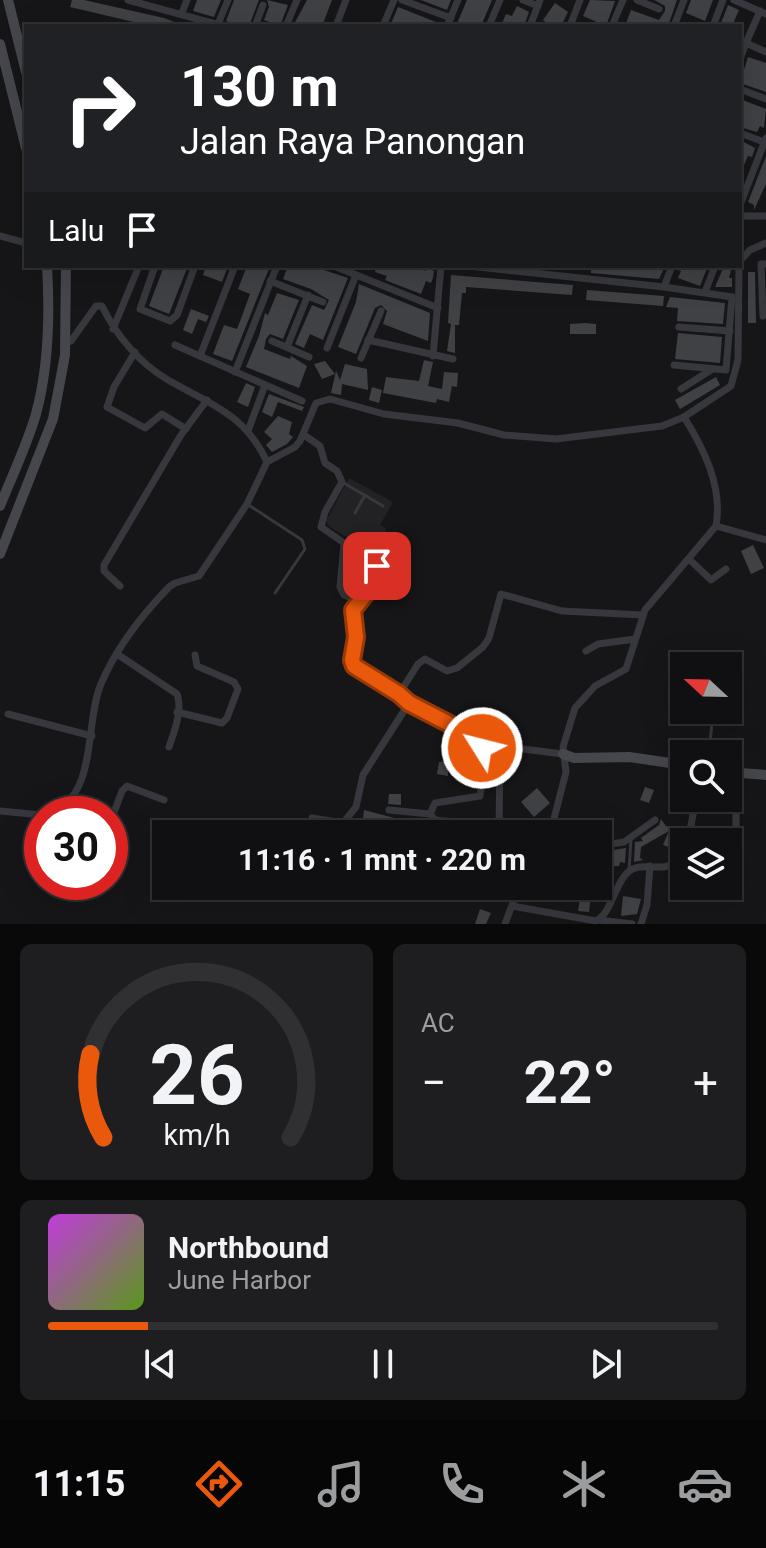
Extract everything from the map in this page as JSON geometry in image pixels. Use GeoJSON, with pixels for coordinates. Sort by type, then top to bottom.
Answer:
{"type":"FeatureCollection","features":[{"type":"Feature","properties":{"kind":"street"},"geometry":{"type":"LineString","coordinates":[[8,0],[24,64]]}},
{"type":"Feature","properties":{"kind":"street"},"geometry":{"type":"LineString","coordinates":[[128,0],[217,24]]}},
{"type":"Feature","properties":{"kind":"street"},"geometry":{"type":"LineString","coordinates":[[182,13],[187,0]]}},
{"type":"Feature","properties":{"kind":"street"},"geometry":{"type":"LineString","coordinates":[[220,24],[228,0]]}},
{"type":"Feature","properties":{"kind":"street"},"geometry":{"type":"LineString","coordinates":[[287,24],[295,0]]}},
{"type":"Feature","properties":{"kind":"street"},"geometry":{"type":"LineString","coordinates":[[337,24],[346,0]]}},
{"type":"Feature","properties":{"kind":"street"},"geometry":{"type":"LineString","coordinates":[[384,24],[394,0]]}},
{"type":"Feature","properties":{"kind":"street"},"geometry":{"type":"LineString","coordinates":[[402,0],[449,22],[458,0]]}},
{"type":"Feature","properties":{"kind":"street"},"geometry":{"type":"LineString","coordinates":[[490,24],[500,0]]}},
{"type":"Feature","properties":{"kind":"street"},"geometry":{"type":"LineString","coordinates":[[523,0],[539,3],[533,24]]}},
{"type":"Feature","properties":{"kind":"street"},"geometry":{"type":"LineString","coordinates":[[569,0],[579,2],[571,24]]}},
{"type":"Feature","properties":{"kind":"street"},"geometry":{"type":"LineString","coordinates":[[613,24],[623,0]]}},
{"type":"Feature","properties":{"kind":"street"},"geometry":{"type":"LineString","coordinates":[[675,24],[684,0]]}},
{"type":"Feature","properties":{"kind":"street"},"geometry":{"type":"LineString","coordinates":[[714,24],[723,0]]}},
{"type":"Feature","properties":{"kind":"street"},"geometry":{"type":"LineString","coordinates":[[734,0],[763,13],[742,54]]}},
{"type":"Feature","properties":{"kind":"street"},"geometry":{"type":"LineString","coordinates":[[642,1],[659,9]]}},
{"type":"Feature","properties":{"kind":"street"},"geometry":{"type":"LineString","coordinates":[[258,24],[263,5]]}},
{"type":"Feature","properties":{"kind":"street"},"geometry":{"type":"LineString","coordinates":[[746,43],[764,51],[766,40]]}},
{"type":"Feature","properties":{"kind":"street"},"geometry":{"type":"LineString","coordinates":[[0,44],[24,140]]}},
{"type":"Feature","properties":{"kind":"street"},"geometry":{"type":"LineString","coordinates":[[742,90],[766,99]]}},
{"type":"Feature","properties":{"kind":"street"},"geometry":{"type":"LineString","coordinates":[[742,134],[765,140],[742,199]]}},
{"type":"Feature","properties":{"kind":"street"},"geometry":{"type":"LineString","coordinates":[[742,173],[750,176]]}},
{"type":"Feature","properties":{"kind":"street"},"geometry":{"type":"LineString","coordinates":[[742,216],[766,216]]}},
{"type":"Feature","properties":{"kind":"street"},"geometry":{"type":"LineString","coordinates":[[0,236],[24,243]]}},
{"type":"Feature","properties":{"kind":"street"},"geometry":{"type":"LineString","coordinates":[[742,260],[750,250],[766,243]]}},
{"type":"Feature","properties":{"kind":"street"},"geometry":{"type":"LineString","coordinates":[[763,316],[761,264],[766,264]]}},
{"type":"Feature","properties":{"kind":"street"},"geometry":{"type":"LineString","coordinates":[[0,506],[27,441],[42,385],[48,326],[47,268]]}},
{"type":"Feature","properties":{"kind":"street"},"geometry":{"type":"LineString","coordinates":[[0,554],[53,419],[66,342],[66,268]]}},
{"type":"Feature","properties":{"kind":"street"},"geometry":{"type":"LineString","coordinates":[[113,329],[138,268]]}},
{"type":"Feature","properties":{"kind":"street"},"geometry":{"type":"LineString","coordinates":[[154,268],[140,309],[170,321],[177,315],[194,268]]}},
{"type":"Feature","properties":{"kind":"street"},"geometry":{"type":"LineString","coordinates":[[200,356],[234,268]]}},
{"type":"Feature","properties":{"kind":"street"},"geometry":{"type":"LineString","coordinates":[[235,372],[276,268]]}},
{"type":"Feature","properties":{"kind":"street"},"geometry":{"type":"LineString","coordinates":[[339,268],[438,308]]}},
{"type":"Feature","properties":{"kind":"street"},"geometry":{"type":"LineString","coordinates":[[433,356],[439,268]]}},
{"type":"Feature","properties":{"kind":"street"},"geometry":{"type":"LineString","coordinates":[[489,268],[732,297],[727,368],[723,371],[674,365]]}},
{"type":"Feature","properties":{"kind":"street"},"geometry":{"type":"LineString","coordinates":[[579,277],[581,268]]}},
{"type":"Feature","properties":{"kind":"street"},"geometry":{"type":"LineString","coordinates":[[664,287],[671,268]]}},
{"type":"Feature","properties":{"kind":"street"},"geometry":{"type":"LineString","coordinates":[[705,292],[714,268]]}},
{"type":"Feature","properties":{"kind":"street"},"geometry":{"type":"LineString","coordinates":[[72,796],[88,755],[97,692],[127,637],[169,587],[199,576],[247,504],[267,462],[295,447],[304,435],[316,403],[325,399],[384,414],[444,421],[504,435],[538,439],[662,426],[726,392],[733,381],[738,360],[740,268]]}},
{"type":"Feature","properties":{"kind":"street"},"geometry":{"type":"LineString","coordinates":[[327,348],[356,275]]}},
{"type":"Feature","properties":{"kind":"street"},"geometry":{"type":"LineString","coordinates":[[270,281],[323,302]]}},
{"type":"Feature","properties":{"kind":"street"},"geometry":{"type":"LineString","coordinates":[[287,347],[308,295]]}},
{"type":"Feature","properties":{"kind":"street"},"geometry":{"type":"LineString","coordinates":[[66,342],[71,341],[96,306],[102,306],[113,329],[135,352],[168,380],[237,419],[267,462]]}},
{"type":"Feature","properties":{"kind":"street"},"geometry":{"type":"LineString","coordinates":[[361,358],[381,311]]}},
{"type":"Feature","properties":{"kind":"street"},"geometry":{"type":"LineString","coordinates":[[679,327],[730,331]]}},
{"type":"Feature","properties":{"kind":"street"},"geometry":{"type":"LineString","coordinates":[[368,340],[453,359]]}},
{"type":"Feature","properties":{"kind":"street"},"geometry":{"type":"LineString","coordinates":[[272,341],[309,357]]}},
{"type":"Feature","properties":{"kind":"street"},"geometry":{"type":"LineString","coordinates":[[175,345],[302,401]]}},
{"type":"Feature","properties":{"kind":"street"},"geometry":{"type":"LineString","coordinates":[[135,352],[114,387],[107,407],[141,427],[149,426],[162,414],[186,429]]}},
{"type":"Feature","properties":{"kind":"street"},"geometry":{"type":"LineString","coordinates":[[681,389],[711,370]]}},
{"type":"Feature","properties":{"kind":"street"},"geometry":{"type":"LineString","coordinates":[[248,431],[265,385]]}},
{"type":"Feature","properties":{"kind":"street"},"geometry":{"type":"LineString","coordinates":[[120,586],[104,571],[104,565],[186,429],[207,400]]}},
{"type":"Feature","properties":{"kind":"street"},"geometry":{"type":"LineString","coordinates":[[554,820],[565,780],[564,743],[577,704],[595,686],[623,672],[643,615],[716,526],[709,462],[684,417]]}},
{"type":"Feature","properties":{"kind":"street"},"geometry":{"type":"LineString","coordinates":[[304,435],[320,446],[325,463],[337,471],[341,485],[325,512],[321,527],[377,566],[373,585],[352,613],[356,637],[352,660],[354,666],[409,703],[465,732],[487,749],[563,754],[574,758],[629,757],[670,763]]}},
{"type":"Feature","properties":{"kind":"street"},"geometry":{"type":"LineString","coordinates":[[716,526],[766,540]]}},
{"type":"Feature","properties":{"kind":"street"},"geometry":{"type":"LineString","coordinates":[[344,544],[340,587],[344,595],[360,601]]}},
{"type":"Feature","properties":{"kind":"street"},"geometry":{"type":"LineString","coordinates":[[689,559],[711,580],[726,569]]}},
{"type":"Feature","properties":{"kind":"street"},"geometry":{"type":"LineString","coordinates":[[399,694],[418,664],[425,659],[447,671],[457,668],[483,647],[489,638],[501,594],[562,611],[643,615]]}},
{"type":"Feature","properties":{"kind":"street"},"geometry":{"type":"LineString","coordinates":[[586,651],[598,644],[635,639]]}},
{"type":"Feature","properties":{"kind":"street"},"geometry":{"type":"LineString","coordinates":[[117,654],[177,694],[180,700],[176,727],[169,747]]}},
{"type":"Feature","properties":{"kind":"street"},"geometry":{"type":"LineString","coordinates":[[177,712],[222,723],[238,689],[234,682],[197,666],[195,655]]}},
{"type":"Feature","properties":{"kind":"street"},"geometry":{"type":"LineString","coordinates":[[345,820],[356,807],[363,775],[409,703]]}},
{"type":"Feature","properties":{"kind":"street"},"geometry":{"type":"LineString","coordinates":[[8,714],[92,736]]}},
{"type":"Feature","properties":{"kind":"street"},"geometry":{"type":"LineString","coordinates":[[499,820],[500,748]]}},
{"type":"Feature","properties":{"kind":"street"},"geometry":{"type":"LineString","coordinates":[[430,814],[435,803],[480,796],[487,749]]}},
{"type":"Feature","properties":{"kind":"street"},"geometry":{"type":"LineString","coordinates":[[742,773],[766,775]]}},
{"type":"Feature","properties":{"kind":"street"},"geometry":{"type":"LineString","coordinates":[[120,796],[127,786],[164,800]]}},
{"type":"Feature","properties":{"kind":"street"},"geometry":{"type":"LineString","coordinates":[[389,810],[430,814],[435,820]]}},
{"type":"Feature","properties":{"kind":"street"},"geometry":{"type":"LineString","coordinates":[[0,811],[24,814]]}},
{"type":"Feature","properties":{"kind":"street"},"geometry":{"type":"LineString","coordinates":[[312,818],[324,820]]}},
{"type":"Feature","properties":{"kind":"street"},"geometry":{"type":"LineString","coordinates":[[612,845],[619,844],[655,820]]}},
{"type":"Feature","properties":{"kind":"street"},"geometry":{"type":"LineString","coordinates":[[599,920],[629,871],[670,865]]}},
{"type":"Feature","properties":{"kind":"street"},"geometry":{"type":"LineString","coordinates":[[641,924],[647,905],[650,866]]}},
{"type":"Feature","properties":{"kind":"street"},"geometry":{"type":"LineString","coordinates":[[505,924],[514,900]]}},
{"type":"Feature","properties":{"kind":"street"},"geometry":{"type":"LineString","coordinates":[[512,906],[583,920],[632,924]]}},
{"type":"Feature","properties":{"kind":"lane"},"geometry":{"type":"LineString","coordinates":[[341,485],[383,506]]}},
{"type":"Feature","properties":{"kind":"lane"},"geometry":{"type":"LineString","coordinates":[[355,513],[365,495]]}},
{"type":"Feature","properties":{"kind":"lane"},"geometry":{"type":"LineString","coordinates":[[247,504],[305,545],[275,593]]}},
{"type":"Feature","properties":{"kind":"lane"},"geometry":{"type":"LineString","coordinates":[[629,871],[632,835]]}},
{"type":"Feature","properties":{"kind":"shaded area"},"geometry":{"type":"Polygon","coordinates":[[[349,478],[393,502],[380,525],[386,528],[382,540],[388,548],[383,560],[330,527],[326,521],[349,478]]]}},
{"type":"Feature","properties":{"kind":"building"},"geometry":{"type":"Polygon","coordinates":[[[72,0],[84,0],[180,24],[142,24],[70,7],[72,0]]]}},
{"type":"Feature","properties":{"kind":"building"},"geometry":{"type":"Polygon","coordinates":[[[197,0],[221,0],[214,17],[193,11],[197,0]]]}},
{"type":"Feature","properties":{"kind":"building"},"geometry":{"type":"Polygon","coordinates":[[[234,0],[259,0],[250,24],[226,21],[234,0]]]}},
{"type":"Feature","properties":{"kind":"building"},"geometry":{"type":"Polygon","coordinates":[[[267,0],[288,5],[281,24],[264,20],[269,7],[267,0]]]}},
{"type":"Feature","properties":{"kind":"building"},"geometry":{"type":"Polygon","coordinates":[[[307,0],[332,0],[323,24],[294,24],[307,0]]]}},
{"type":"Feature","properties":{"kind":"building"},"geometry":{"type":"Polygon","coordinates":[[[421,0],[451,0],[447,10],[421,0]]]}},
{"type":"Feature","properties":{"kind":"building"},"geometry":{"type":"Polygon","coordinates":[[[467,0],[492,0],[482,24],[457,24],[467,0]]]}},
{"type":"Feature","properties":{"kind":"building"},"geometry":{"type":"Polygon","coordinates":[[[590,0],[615,1],[607,24],[583,16],[590,0]]]}},
{"type":"Feature","properties":{"kind":"building"},"geometry":{"type":"Polygon","coordinates":[[[654,0],[677,0],[669,24],[626,24],[631,10],[659,20],[665,6],[654,0]]]}},
{"type":"Feature","properties":{"kind":"building"},"geometry":{"type":"Polygon","coordinates":[[[691,0],[713,0],[705,21],[686,13],[691,0]]]}},
{"type":"Feature","properties":{"kind":"building"},"geometry":{"type":"Polygon","coordinates":[[[555,3],[568,12],[562,24],[548,24],[543,20],[555,3]]]}},
{"type":"Feature","properties":{"kind":"building"},"geometry":{"type":"Polygon","coordinates":[[[728,5],[739,10],[733,24],[721,24],[728,5]]]}},
{"type":"Feature","properties":{"kind":"building"},"geometry":{"type":"Polygon","coordinates":[[[517,6],[529,12],[525,24],[502,24],[506,14],[512,16],[517,6]]]}},
{"type":"Feature","properties":{"kind":"building"},"geometry":{"type":"Polygon","coordinates":[[[398,7],[441,24],[391,24],[398,7]]]}},
{"type":"Feature","properties":{"kind":"building"},"geometry":{"type":"Polygon","coordinates":[[[748,57],[766,63],[766,92],[742,84],[748,57]]]}},
{"type":"Feature","properties":{"kind":"building"},"geometry":{"type":"Polygon","coordinates":[[[742,100],[766,109],[764,128],[760,126],[757,132],[742,128],[742,100]]]}},
{"type":"Feature","properties":{"kind":"building"},"geometry":{"type":"Polygon","coordinates":[[[742,141],[755,148],[752,157],[748,156],[742,170],[742,141]]]}},
{"type":"Feature","properties":{"kind":"building"},"geometry":{"type":"Polygon","coordinates":[[[766,156],[766,184],[754,210],[754,205],[748,202],[766,156]]]}},
{"type":"Feature","properties":{"kind":"building"},"geometry":{"type":"Polygon","coordinates":[[[163,268],[187,268],[169,314],[149,306],[163,268]]]}},
{"type":"Feature","properties":{"kind":"building"},"geometry":{"type":"Polygon","coordinates":[[[205,268],[227,268],[222,282],[203,275],[205,268]]]}},
{"type":"Feature","properties":{"kind":"building"},"geometry":{"type":"Polygon","coordinates":[[[246,268],[269,268],[232,361],[213,354],[224,325],[237,329],[250,294],[238,289],[246,268]]]}},
{"type":"Feature","properties":{"kind":"building"},"geometry":{"type":"Polygon","coordinates":[[[287,268],[318,268],[348,278],[323,340],[310,334],[304,348],[295,344],[312,305],[324,310],[329,300],[311,289],[283,279],[287,268]]]}},
{"type":"Feature","properties":{"kind":"building"},"geometry":{"type":"Polygon","coordinates":[[[376,268],[418,268],[425,271],[427,268],[434,271],[431,283],[426,281],[421,294],[385,280],[387,276],[375,272],[376,268]]]}},
{"type":"Feature","properties":{"kind":"building"},"geometry":{"type":"Polygon","coordinates":[[[591,268],[664,268],[659,279],[591,273],[591,268]]]}},
{"type":"Feature","properties":{"kind":"building"},"geometry":{"type":"Polygon","coordinates":[[[707,268],[700,286],[678,278],[681,271],[678,270],[707,268]]]}},
{"type":"Feature","properties":{"kind":"building"},"geometry":{"type":"Polygon","coordinates":[[[723,268],[732,268],[729,278],[732,278],[732,287],[715,287],[723,268]]]}},
{"type":"Feature","properties":{"kind":"building"},"geometry":{"type":"Polygon","coordinates":[[[748,272],[755,272],[756,323],[748,323],[748,272]]]}},
{"type":"Feature","properties":{"kind":"building"},"geometry":{"type":"Polygon","coordinates":[[[451,275],[573,285],[572,295],[466,287],[466,293],[462,293],[459,325],[455,325],[455,353],[447,351],[451,324],[448,323],[451,275]]]}},
{"type":"Feature","properties":{"kind":"building"},"geometry":{"type":"Polygon","coordinates":[[[359,284],[430,313],[428,341],[383,324],[387,311],[381,305],[375,308],[356,354],[338,347],[356,302],[359,284]]]}},
{"type":"Feature","properties":{"kind":"building"},"geometry":{"type":"Polygon","coordinates":[[[587,290],[664,296],[663,306],[586,300],[587,290]]]}},
{"type":"Feature","properties":{"kind":"building"},"geometry":{"type":"Polygon","coordinates":[[[277,293],[299,300],[283,339],[270,334],[264,349],[290,359],[291,356],[307,366],[299,388],[246,367],[265,313],[268,315],[277,293]]]}},
{"type":"Feature","properties":{"kind":"building"},"geometry":{"type":"Polygon","coordinates":[[[670,297],[725,303],[723,324],[677,321],[678,308],[666,307],[670,297]]]}},
{"type":"Feature","properties":{"kind":"building"},"geometry":{"type":"Polygon","coordinates":[[[191,309],[209,316],[206,322],[198,319],[192,334],[183,330],[191,309]]]}},
{"type":"Feature","properties":{"kind":"building"},"geometry":{"type":"Polygon","coordinates":[[[570,324],[596,324],[596,334],[570,334],[570,324]]]}},
{"type":"Feature","properties":{"kind":"building"},"geometry":{"type":"Polygon","coordinates":[[[678,333],[722,337],[720,363],[675,359],[678,333]]]}},
{"type":"Feature","properties":{"kind":"building"},"geometry":{"type":"Polygon","coordinates":[[[424,360],[433,362],[428,386],[442,389],[444,372],[458,373],[457,387],[452,386],[449,402],[437,399],[436,403],[383,393],[386,377],[419,381],[424,360]]]}},
{"type":"Feature","properties":{"kind":"building"},"geometry":{"type":"Polygon","coordinates":[[[325,361],[335,374],[322,379],[314,364],[325,361]]]}},
{"type":"Feature","properties":{"kind":"building"},"geometry":{"type":"Polygon","coordinates":[[[345,364],[367,369],[368,390],[342,384],[341,395],[331,393],[336,371],[340,380],[345,364]]]}},
{"type":"Feature","properties":{"kind":"building"},"geometry":{"type":"Polygon","coordinates":[[[716,377],[720,385],[680,409],[675,400],[716,377]]]}},
{"type":"Feature","properties":{"kind":"building"},"geometry":{"type":"Polygon","coordinates":[[[246,383],[255,387],[248,407],[237,402],[246,383]]]}},
{"type":"Feature","properties":{"kind":"building"},"geometry":{"type":"Polygon","coordinates":[[[372,387],[382,390],[379,403],[369,400],[372,387]]]}},
{"type":"Feature","properties":{"kind":"building"},"geometry":{"type":"Polygon","coordinates":[[[269,394],[304,407],[302,411],[278,402],[272,417],[262,412],[269,394]]]}},
{"type":"Feature","properties":{"kind":"building"},"geometry":{"type":"Polygon","coordinates":[[[278,416],[292,422],[289,434],[293,437],[272,452],[266,445],[272,439],[264,432],[278,416]]]}},
{"type":"Feature","properties":{"kind":"building"},"geometry":{"type":"Polygon","coordinates":[[[753,545],[764,568],[751,574],[741,551],[753,545]]]}},
{"type":"Feature","properties":{"kind":"building"},"geometry":{"type":"Polygon","coordinates":[[[448,761],[448,776],[437,774],[439,762],[448,761]]]}},
{"type":"Feature","properties":{"kind":"building"},"geometry":{"type":"Polygon","coordinates":[[[645,787],[654,790],[649,803],[640,800],[645,787]]]}},
{"type":"Feature","properties":{"kind":"building"},"geometry":{"type":"Polygon","coordinates":[[[537,788],[550,803],[534,817],[521,802],[537,788]]]}},
{"type":"Feature","properties":{"kind":"building"},"geometry":{"type":"Polygon","coordinates":[[[389,794],[401,794],[401,805],[388,804],[389,794]]]}},
{"type":"Feature","properties":{"kind":"building"},"geometry":{"type":"Polygon","coordinates":[[[364,810],[402,820],[362,820],[364,810]]]}},
{"type":"Feature","properties":{"kind":"building"},"geometry":{"type":"Polygon","coordinates":[[[661,819],[666,826],[673,828],[670,828],[670,848],[663,845],[669,831],[641,847],[640,858],[643,860],[634,862],[635,842],[643,841],[641,838],[659,825],[661,819]]]}},
{"type":"Feature","properties":{"kind":"building"},"geometry":{"type":"Polygon","coordinates":[[[626,848],[625,863],[612,866],[613,850],[626,848]]]}},
{"type":"Feature","properties":{"kind":"building"},"geometry":{"type":"Polygon","coordinates":[[[623,896],[641,899],[637,914],[621,916],[623,896]]]}},
{"type":"Feature","properties":{"kind":"building"},"geometry":{"type":"Polygon","coordinates":[[[580,900],[590,900],[589,912],[578,911],[580,900]]]}},
{"type":"Feature","properties":{"kind":"building"},"geometry":{"type":"Polygon","coordinates":[[[480,909],[491,913],[486,924],[475,924],[480,909]]]}},
{"type":"Feature","properties":{"kind":"route"},"geometry":{"type":"LineString","coordinates":[[377,566],[373,585],[353,610],[356,637],[352,660],[354,666],[409,703],[465,732],[482,748]]}}]}
